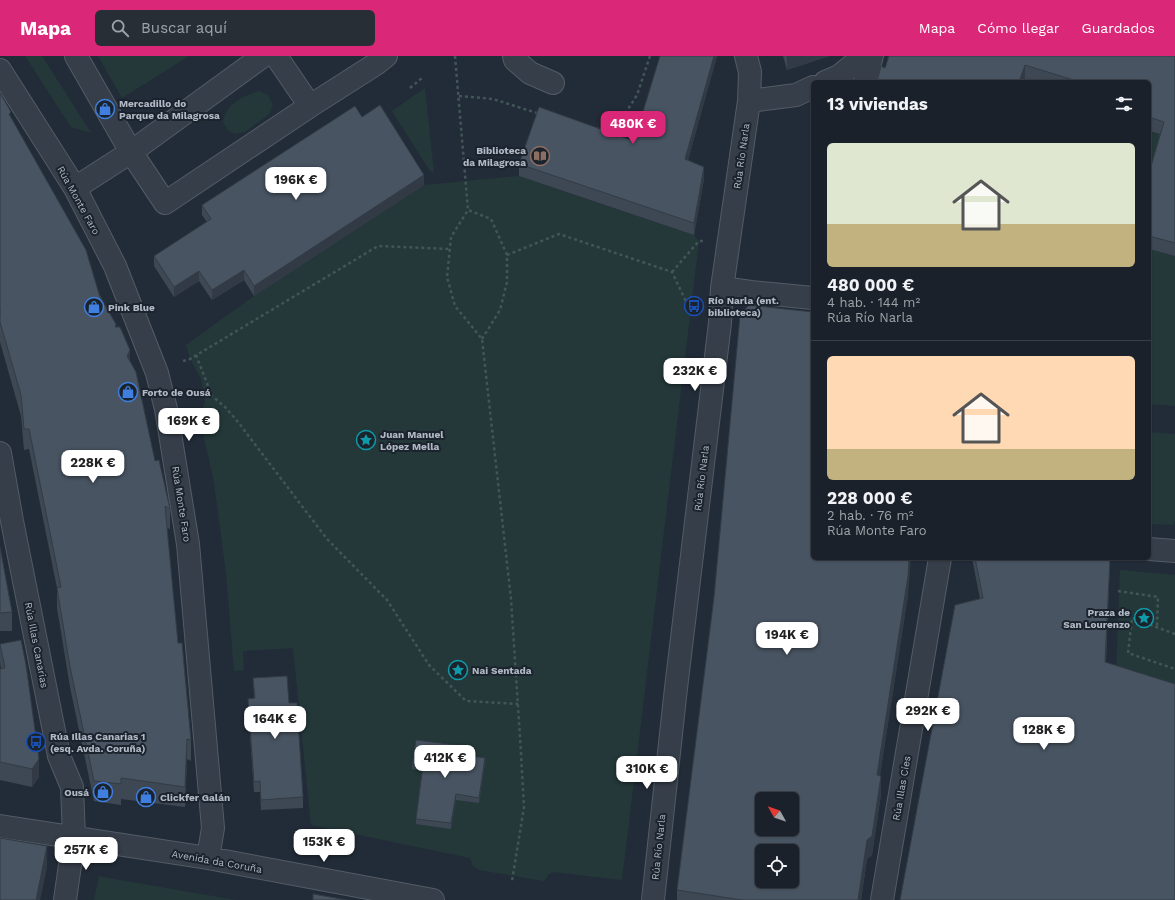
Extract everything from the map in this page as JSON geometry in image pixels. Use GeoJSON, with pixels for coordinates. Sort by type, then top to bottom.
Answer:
{"type":"FeatureCollection","features":[{"type":"Feature","properties":{"kind":"street"},"geometry":{"type":"LineString","coordinates":[[76,56],[131,152],[165,203],[386,56]]}},
{"type":"Feature","properties":{"kind":"street"},"geometry":{"type":"LineString","coordinates":[[74,188],[131,152],[263,56]]}},
{"type":"Feature","properties":{"kind":"street"},"geometry":{"type":"LineString","coordinates":[[276,56],[310,106]]}},
{"type":"Feature","properties":{"kind":"street"},"geometry":{"type":"LineString","coordinates":[[514,56],[514,60],[530,74],[553,83]]}},
{"type":"Feature","properties":{"kind":"street","name":"Rúa Río Narla"},"geometry":{"type":"LineString","coordinates":[[653,900],[677,680],[720,323],[722,288],[749,101],[750,72],[746,56]]}},
{"type":"Feature","properties":{"kind":"street"},"geometry":{"type":"LineString","coordinates":[[830,80],[839,76],[864,56]]}},
{"type":"Feature","properties":{"kind":"street"},"geometry":{"type":"LineString","coordinates":[[866,80],[872,56]]}},
{"type":"Feature","properties":{"kind":"street","name":"Rúa Monte Faro"},"geometry":{"type":"LineString","coordinates":[[0,70],[74,188],[115,266],[157,373],[166,409],[188,544],[213,828],[208,858]]}},
{"type":"Feature","properties":{"kind":"street"},"geometry":{"type":"LineString","coordinates":[[749,101],[807,95]]}},
{"type":"Feature","properties":{"kind":"street"},"geometry":{"type":"LineString","coordinates":[[722,288],[811,298]]}},
{"type":"Feature","properties":{"kind":"street","name":"Rúa Illas Canarias"},"geometry":{"type":"LineString","coordinates":[[0,453],[12,521],[60,756],[72,788],[74,837],[65,900]]}},
{"type":"Feature","properties":{"kind":"street"},"geometry":{"type":"LineString","coordinates":[[1151,549],[1175,551]]}},
{"type":"Feature","properties":{"kind":"street","name":"Rúa Illas Cíes"},"geometry":{"type":"LineString","coordinates":[[882,900],[940,560]]}},
{"type":"Feature","properties":{"kind":"street","name":"Avenida da Coruña"},"geometry":{"type":"LineString","coordinates":[[0,826],[208,858],[433,900]]}},
{"type":"Feature","properties":{"kind":"path"},"geometry":{"type":"LineString","coordinates":[[455,56],[468,210],[450,236],[447,277],[455,306],[482,339],[511,599],[524,806],[512,881]]}},
{"type":"Feature","properties":{"kind":"path"},"geometry":{"type":"LineString","coordinates":[[588,130],[618,125],[637,95],[650,56]]}},
{"type":"Feature","properties":{"kind":"path"},"geometry":{"type":"LineString","coordinates":[[410,88],[422,78]]}},
{"type":"Feature","properties":{"kind":"path"},"geometry":{"type":"LineString","coordinates":[[459,96],[494,99],[545,116]]}},
{"type":"Feature","properties":{"kind":"path"},"geometry":{"type":"LineString","coordinates":[[468,210],[491,219],[507,256],[507,282],[500,310],[482,339]]}},
{"type":"Feature","properties":{"kind":"path"},"geometry":{"type":"LineString","coordinates":[[507,256],[559,234],[672,272],[691,312],[696,314]]}},
{"type":"Feature","properties":{"kind":"path"},"geometry":{"type":"LineString","coordinates":[[672,272],[699,241],[703,242]]}},
{"type":"Feature","properties":{"kind":"path"},"geometry":{"type":"LineString","coordinates":[[183,360],[190,359],[378,246],[449,249]]}},
{"type":"Feature","properties":{"kind":"path"},"geometry":{"type":"LineString","coordinates":[[196,355],[212,396],[225,407],[238,422],[327,539],[387,600],[429,665],[466,701],[518,704]]}},
{"type":"Feature","properties":{"kind":"path"},"geometry":{"type":"LineString","coordinates":[[1118,591],[1158,597],[1157,628]]}},
{"type":"Feature","properties":{"kind":"path"},"geometry":{"type":"LineString","coordinates":[[1175,634],[1132,618],[1128,654],[1175,669]]}},
{"type":"Feature","properties":{"kind":"green space"},"geometry":{"type":"Polygon","coordinates":[[[25,56],[42,56],[91,133],[71,127],[25,56]]]}},
{"type":"Feature","properties":{"kind":"green space"},"geometry":{"type":"Polygon","coordinates":[[[98,56],[189,56],[122,98],[98,56]]]}},
{"type":"Feature","properties":{"kind":"green space"},"geometry":{"type":"Polygon","coordinates":[[[425,88],[434,173],[430,171],[392,111],[425,88]]]}},
{"type":"Feature","properties":{"kind":"green space"},"geometry":{"type":"Polygon","coordinates":[[[259,91],[268,95],[273,105],[269,114],[245,132],[234,134],[228,130],[223,122],[228,110],[241,98],[259,91]]]}},
{"type":"Feature","properties":{"kind":"green space"},"geometry":{"type":"Polygon","coordinates":[[[1151,132],[1175,139],[1151,183],[1151,132]]]}},
{"type":"Feature","properties":{"kind":"green space"},"geometry":{"type":"Polygon","coordinates":[[[519,176],[694,235],[699,241],[622,880],[554,872],[549,874],[544,881],[479,870],[473,866],[470,858],[311,825],[293,648],[243,651],[244,670],[234,671],[226,574],[214,482],[199,415],[205,403],[201,379],[190,359],[186,345],[254,296],[424,185],[519,176]]]}},
{"type":"Feature","properties":{"kind":"green space"},"geometry":{"type":"Polygon","coordinates":[[[1151,250],[1175,256],[1175,406],[1151,404],[1151,250]]]}},
{"type":"Feature","properties":{"kind":"green space"},"geometry":{"type":"Polygon","coordinates":[[[1151,432],[1175,434],[1175,521],[1173,525],[1151,524],[1151,432]]]}},
{"type":"Feature","properties":{"kind":"green space","name":"Praza de San Lourenzo"},"geometry":{"type":"Polygon","coordinates":[[[1120,570],[1175,575],[1175,693],[1116,674],[1120,570]]]}},
{"type":"Feature","properties":{"kind":"green space"},"geometry":{"type":"Polygon","coordinates":[[[99,876],[114,879],[236,900],[94,900],[99,876]]]}},
{"type":"Feature","properties":{"kind":"building"},"geometry":{"type":"Polygon","coordinates":[[[660,56],[714,56],[685,159],[704,167],[694,223],[519,164],[539,107],[634,141],[660,56]]]}},
{"type":"Feature","properties":{"kind":"building"},"geometry":{"type":"Polygon","coordinates":[[[889,56],[1175,56],[1175,243],[1151,237],[1151,166],[1164,122],[1151,118],[1151,80],[1074,80],[1025,65],[1020,80],[878,80],[881,66],[885,68],[889,56]]]}},
{"type":"Feature","properties":{"kind":"building"},"geometry":{"type":"Polygon","coordinates":[[[0,93],[11,112],[9,114],[86,250],[100,297],[116,324],[115,327],[120,327],[130,350],[127,356],[136,372],[155,461],[159,460],[170,509],[165,506],[178,643],[182,643],[191,740],[187,739],[185,787],[121,778],[121,784],[94,781],[70,667],[57,588],[61,587],[29,429],[24,429],[21,395],[0,322],[0,93]]]}},
{"type":"Feature","properties":{"kind":"building"},"geometry":{"type":"Polygon","coordinates":[[[380,105],[424,175],[254,286],[244,270],[212,290],[199,271],[174,287],[154,256],[211,219],[202,205],[355,106],[362,117],[380,105]]]}},
{"type":"Feature","properties":{"kind":"building"},"geometry":{"type":"Polygon","coordinates":[[[749,305],[811,312],[811,560],[909,560],[908,576],[877,775],[881,776],[872,836],[867,840],[858,900],[742,900],[677,890],[714,597],[740,315],[749,305]]]}},
{"type":"Feature","properties":{"kind":"building"},"geometry":{"type":"Polygon","coordinates":[[[0,547],[12,612],[0,613],[0,547]]]}},
{"type":"Feature","properties":{"kind":"building"},"geometry":{"type":"Polygon","coordinates":[[[975,560],[1110,560],[1105,662],[1175,684],[1175,900],[900,900],[955,605],[983,598],[975,560]]]}},
{"type":"Feature","properties":{"kind":"building"},"geometry":{"type":"Polygon","coordinates":[[[21,640],[26,665],[39,759],[32,769],[0,762],[0,669],[5,668],[0,644],[21,640]]]}},
{"type":"Feature","properties":{"kind":"building"},"geometry":{"type":"Polygon","coordinates":[[[287,676],[289,703],[297,703],[303,797],[261,800],[260,781],[254,782],[248,699],[255,698],[253,678],[287,676]]]}},
{"type":"Feature","properties":{"kind":"building"},"geometry":{"type":"Polygon","coordinates":[[[416,740],[465,746],[463,755],[485,758],[479,798],[456,794],[451,823],[416,819],[423,765],[412,764],[416,740]]]}},
{"type":"Feature","properties":{"kind":"building"},"geometry":{"type":"Polygon","coordinates":[[[0,838],[47,846],[36,900],[0,900],[0,838]]]}},
{"type":"Feature","properties":{"kind":"building"},"geometry":{"type":"Polygon","coordinates":[[[313,894],[347,900],[313,900],[313,894]]]}},
{"type":"Feature","properties":{"kind":"place","name":"Mercadillo do Parque da Milagrosa"},"geometry":{"type":"Point","coordinates":[105,109]}},
{"type":"Feature","properties":{"kind":"place","name":"Biblioteca da Milagrosa"},"geometry":{"type":"Point","coordinates":[540,156]}},
{"type":"Feature","properties":{"kind":"place","name":"Río Narla (ent. biblioteca)"},"geometry":{"type":"Point","coordinates":[694,306]}},
{"type":"Feature","properties":{"kind":"place","name":"Pink Blue"},"geometry":{"type":"Point","coordinates":[94,307]}},
{"type":"Feature","properties":{"kind":"place","name":"Forto de Ousá"},"geometry":{"type":"Point","coordinates":[128,392]}},
{"type":"Feature","properties":{"kind":"place","name":"Juan Manuel López Mella"},"geometry":{"type":"Point","coordinates":[366,440]}},
{"type":"Feature","properties":{"kind":"place","name":"Praza de San Lourenzo"},"geometry":{"type":"Point","coordinates":[1144,618]}},
{"type":"Feature","properties":{"kind":"place","name":"Nai Sentada"},"geometry":{"type":"Point","coordinates":[458,670]}},
{"type":"Feature","properties":{"kind":"place","name":"Rúa Illas Canarias 1 (esq. Avda. Coruña)"},"geometry":{"type":"Point","coordinates":[36,742]}},
{"type":"Feature","properties":{"kind":"place","name":"Ousá"},"geometry":{"type":"Point","coordinates":[103,792]}},
{"type":"Feature","properties":{"kind":"place","name":"Clickfer Galán"},"geometry":{"type":"Point","coordinates":[146,797]}}]}
